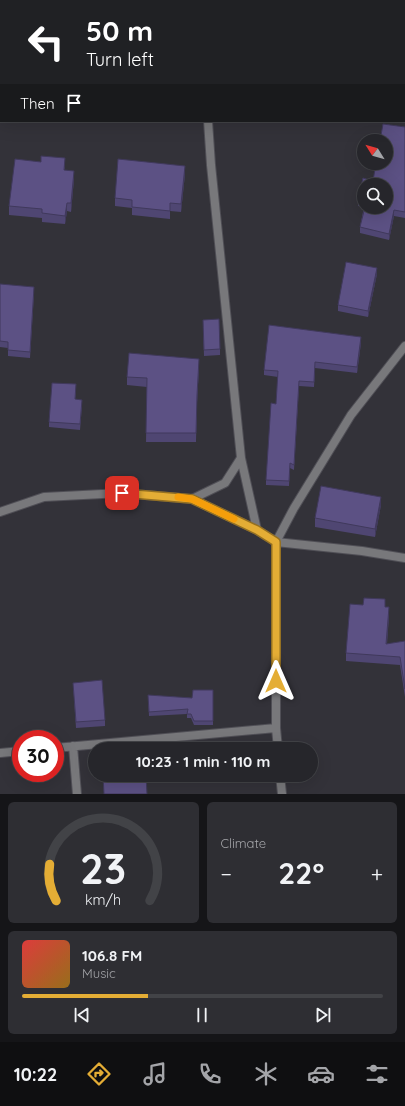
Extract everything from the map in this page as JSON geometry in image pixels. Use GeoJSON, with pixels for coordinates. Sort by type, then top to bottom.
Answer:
{"type":"FeatureCollection","features":[{"type":"Feature","properties":{"kind":"street"},"geometry":{"type":"LineString","coordinates":[[208,122],[211,165],[241,458],[257,530]]}},
{"type":"Feature","properties":{"kind":"street"},"geometry":{"type":"LineString","coordinates":[[277,742],[276,728],[276,542],[294,508],[351,416],[405,346]]}},
{"type":"Feature","properties":{"kind":"street"},"geometry":{"type":"LineString","coordinates":[[192,499],[225,483],[241,458]]}},
{"type":"Feature","properties":{"kind":"street"},"geometry":{"type":"LineString","coordinates":[[0,512],[44,497],[122,493],[192,499],[257,530],[276,542],[362,550],[405,558]]}},
{"type":"Feature","properties":{"kind":"street"},"geometry":{"type":"LineString","coordinates":[[64,747],[276,728]]}},
{"type":"Feature","properties":{"kind":"street"},"geometry":{"type":"LineString","coordinates":[[73,746],[77,794]]}},
{"type":"Feature","properties":{"kind":"street"},"geometry":{"type":"LineString","coordinates":[[0,752],[12,751]]}},
{"type":"Feature","properties":{"kind":"street"},"geometry":{"type":"LineString","coordinates":[[281,782],[282,794]]}},
{"type":"Feature","properties":{"kind":"building"},"geometry":{"type":"Polygon","coordinates":[[[383,124],[405,127],[405,212],[394,210],[389,234],[360,227],[363,214],[393,214],[393,178],[374,178],[375,170],[393,170],[393,134],[381,134],[383,124]]]}},
{"type":"Feature","properties":{"kind":"building"},"geometry":{"type":"Polygon","coordinates":[[[41,156],[65,158],[64,170],[74,171],[71,203],[67,203],[65,216],[42,213],[42,209],[9,206],[15,159],[41,162],[41,156]]]}},
{"type":"Feature","properties":{"kind":"building"},"geometry":{"type":"Polygon","coordinates":[[[118,159],[185,166],[181,204],[170,203],[170,211],[132,207],[132,200],[115,198],[118,159]]]}},
{"type":"Feature","properties":{"kind":"building"},"geometry":{"type":"Polygon","coordinates":[[[346,262],[377,268],[368,311],[338,305],[346,262]]]}},
{"type":"Feature","properties":{"kind":"building"},"geometry":{"type":"Polygon","coordinates":[[[0,284],[34,287],[30,352],[8,350],[8,342],[0,341],[0,284]]]}},
{"type":"Feature","properties":{"kind":"building"},"geometry":{"type":"Polygon","coordinates":[[[219,319],[220,349],[204,350],[203,320],[219,319]]]}},
{"type":"Feature","properties":{"kind":"building"},"geometry":{"type":"Polygon","coordinates":[[[269,325],[361,337],[357,367],[315,362],[314,382],[299,381],[294,465],[290,463],[289,481],[266,480],[271,403],[276,404],[278,371],[264,370],[269,325]]]}},
{"type":"Feature","properties":{"kind":"building"},"geometry":{"type":"Polygon","coordinates":[[[129,353],[199,359],[196,433],[146,433],[147,378],[127,377],[129,353]]]}},
{"type":"Feature","properties":{"kind":"building"},"geometry":{"type":"Polygon","coordinates":[[[52,383],[76,384],[75,399],[82,400],[80,424],[49,422],[52,383]]]}},
{"type":"Feature","properties":{"kind":"building"},"geometry":{"type":"Polygon","coordinates":[[[321,486],[381,497],[375,529],[315,518],[321,486]]]}},
{"type":"Feature","properties":{"kind":"building"},"geometry":{"type":"Polygon","coordinates":[[[364,598],[385,599],[385,607],[389,607],[386,644],[405,641],[405,689],[400,657],[346,653],[350,604],[363,605],[364,598]]]}},
{"type":"Feature","properties":{"kind":"building"},"geometry":{"type":"Polygon","coordinates":[[[102,680],[105,720],[76,722],[73,683],[102,680]]]}},
{"type":"Feature","properties":{"kind":"building"},"geometry":{"type":"Polygon","coordinates":[[[193,690],[213,690],[213,721],[194,721],[191,714],[187,714],[188,709],[149,712],[148,695],[192,698],[193,690]]]}},
{"type":"Feature","properties":{"kind":"building"},"geometry":{"type":"Polygon","coordinates":[[[103,782],[146,782],[147,794],[104,794],[103,782]]]}},
{"type":"Feature","properties":{"kind":"slow traffic"},"geometry":{"type":"LineString","coordinates":[[178,497],[192,499],[234,519]]}},
{"type":"Feature","properties":{"kind":"route"},"geometry":{"type":"LineString","coordinates":[[122,493],[192,499],[257,530],[276,542],[276,681]]}}]}
